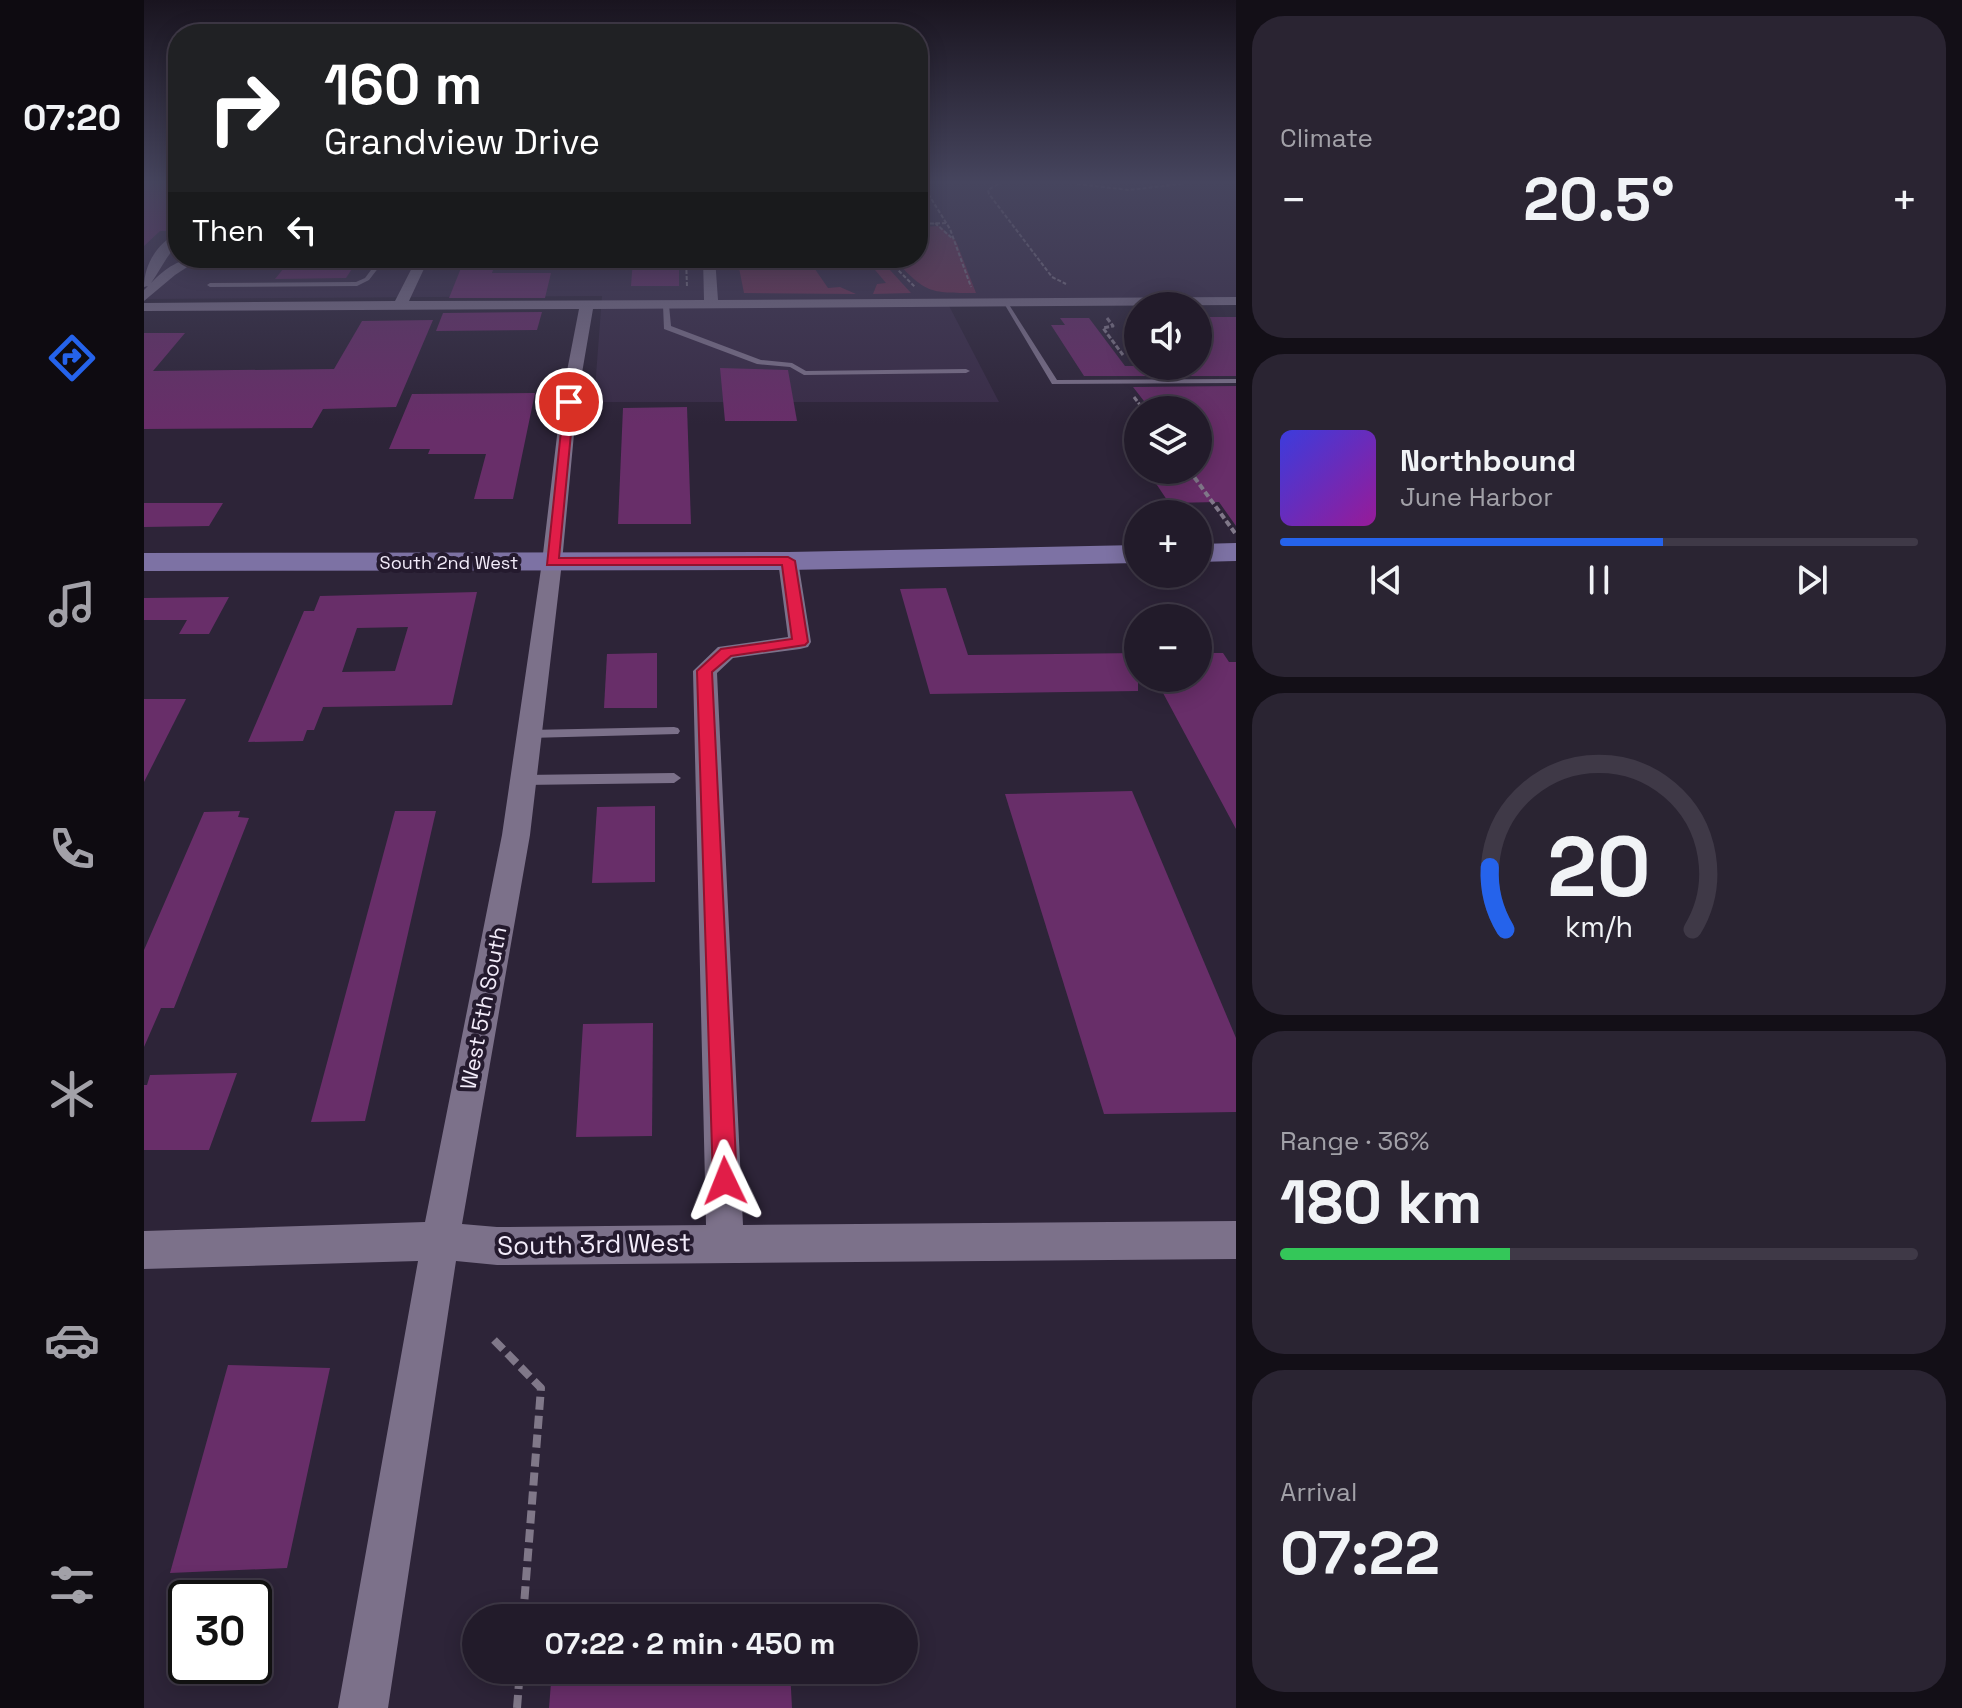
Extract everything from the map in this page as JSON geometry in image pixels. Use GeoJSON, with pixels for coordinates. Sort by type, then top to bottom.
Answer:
{"type":"FeatureCollection","features":[{"type":"Feature","properties":{"kind":"main road"},"geometry":{"type":"LineString","coordinates":[[1212,553],[1236,552]]}},
{"type":"Feature","properties":{"kind":"main road","name":"South 2nd West"},"geometry":{"type":"LineString","coordinates":[[144,562],[788,561],[1124,554]]}},
{"type":"Feature","properties":{"kind":"street"},"geometry":{"type":"LineString","coordinates":[[144,283],[155,264]]}},
{"type":"Feature","properties":{"kind":"street"},"geometry":{"type":"LineString","coordinates":[[144,297],[177,268]]}},
{"type":"Feature","properties":{"kind":"street"},"geometry":{"type":"LineString","coordinates":[[400,306],[418,268]]}},
{"type":"Feature","properties":{"kind":"street"},"geometry":{"type":"LineString","coordinates":[[709,268],[711,302]]}},
{"type":"Feature","properties":{"kind":"street"},"geometry":{"type":"LineString","coordinates":[[144,307],[1236,301]]}},
{"type":"Feature","properties":{"kind":"street","name":"West 5th South"},"geometry":{"type":"LineString","coordinates":[[363,1708],[440,1241],[516,835],[552,562],[569,402],[587,306]]}},
{"type":"Feature","properties":{"kind":"street"},"geometry":{"type":"LineString","coordinates":[[724,1242],[725,1181],[705,671],[726,652],[800,642],[788,561]]}},
{"type":"Feature","properties":{"kind":"street","name":"South 3rd West"},"geometry":{"type":"LineString","coordinates":[[144,1250],[440,1241],[497,1246],[1236,1240]]}},
{"type":"Feature","properties":{"kind":"lane"},"geometry":{"type":"LineString","coordinates":[[210,285],[357,284],[367,279],[375,268]]}},
{"type":"Feature","properties":{"kind":"lane"},"geometry":{"type":"LineString","coordinates":[[1004,301],[1055,382],[1236,381]]}},
{"type":"Feature","properties":{"kind":"lane"},"geometry":{"type":"LineString","coordinates":[[666,305],[667,327],[760,362],[792,365],[804,373],[966,371]]}},
{"type":"Feature","properties":{"kind":"lane"},"geometry":{"type":"LineString","coordinates":[[529,734],[674,731]]}},
{"type":"Feature","properties":{"kind":"lane"},"geometry":{"type":"LineString","coordinates":[[523,780],[674,778]]}},
{"type":"Feature","properties":{"kind":"path"},"geometry":{"type":"LineString","coordinates":[[963,264],[973,291]]}},
{"type":"Feature","properties":{"kind":"path"},"geometry":{"type":"LineString","coordinates":[[1042,264],[1052,277],[1070,285]]}},
{"type":"Feature","properties":{"kind":"path"},"geometry":{"type":"LineString","coordinates":[[896,268],[920,292]]}},
{"type":"Feature","properties":{"kind":"path"},"geometry":{"type":"LineString","coordinates":[[1102,310],[1113,326],[1103,328],[1123,355]]}},
{"type":"Feature","properties":{"kind":"path"},"geometry":{"type":"LineString","coordinates":[[1199,484],[1236,534]]}},
{"type":"Feature","properties":{"kind":"path"},"geometry":{"type":"LineString","coordinates":[[494,1340],[541,1388],[524,1604]]}},
{"type":"Feature","properties":{"kind":"path"},"geometry":{"type":"LineString","coordinates":[[517,1708],[519,1684]]}},
{"type":"Feature","properties":{"kind":"shaded area"},"geometry":{"type":"Polygon","coordinates":[[[144,264],[168,264],[168,268],[928,268],[928,264],[1236,264],[1236,301],[1212,301],[1212,292],[1124,292],[1124,301],[947,302],[999,402],[594,402],[602,296],[144,299],[144,264]]]}},
{"type":"Feature","properties":{"kind":"shaded area"},"geometry":{"type":"Polygon","coordinates":[[[928,264],[965,264],[976,293],[937,291],[913,278],[903,268],[928,268],[928,264]]]}},
{"type":"Feature","properties":{"kind":"shaded area"},"geometry":{"type":"Polygon","coordinates":[[[739,268],[814,268],[828,288],[840,287],[856,294],[744,293],[739,268]]]}},
{"type":"Feature","properties":{"kind":"shaded area"},"geometry":{"type":"Polygon","coordinates":[[[873,268],[888,268],[911,293],[873,294],[877,284],[886,283],[873,268]]]}},
{"type":"Feature","properties":{"kind":"building"},"geometry":{"type":"Polygon","coordinates":[[[284,268],[352,268],[346,278],[275,279],[284,268]]]}},
{"type":"Feature","properties":{"kind":"building"},"geometry":{"type":"Polygon","coordinates":[[[461,268],[494,268],[492,273],[551,273],[545,298],[449,298],[461,268]]]}},
{"type":"Feature","properties":{"kind":"building"},"geometry":{"type":"Polygon","coordinates":[[[632,268],[679,268],[679,286],[631,286],[632,268]]]}},
{"type":"Feature","properties":{"kind":"building"},"geometry":{"type":"Polygon","coordinates":[[[542,312],[537,330],[436,331],[443,313],[542,312]]]}},
{"type":"Feature","properties":{"kind":"building"},"geometry":{"type":"Polygon","coordinates":[[[1212,317],[1236,317],[1236,376],[1212,376],[1212,317]]]}},
{"type":"Feature","properties":{"kind":"building"},"geometry":{"type":"Polygon","coordinates":[[[1060,318],[1089,318],[1124,365],[1124,376],[1084,376],[1051,325],[1065,325],[1060,318]]]}},
{"type":"Feature","properties":{"kind":"building"},"geometry":{"type":"Polygon","coordinates":[[[433,320],[396,407],[323,409],[312,428],[144,429],[144,333],[185,333],[153,371],[334,369],[362,321],[433,320]]]}},
{"type":"Feature","properties":{"kind":"building"},"geometry":{"type":"Polygon","coordinates":[[[720,368],[788,370],[797,421],[725,421],[720,368]]]}},
{"type":"Feature","properties":{"kind":"building"},"geometry":{"type":"Polygon","coordinates":[[[1236,386],[1236,526],[1219,502],[1167,500],[1156,484],[1212,484],[1212,396],[1140,396],[1133,387],[1236,386]]]}},
{"type":"Feature","properties":{"kind":"building"},"geometry":{"type":"Polygon","coordinates":[[[535,393],[513,499],[474,499],[486,454],[428,454],[430,449],[389,449],[412,394],[535,393]]]}},
{"type":"Feature","properties":{"kind":"building"},"geometry":{"type":"Polygon","coordinates":[[[687,407],[691,524],[618,524],[623,408],[687,407]]]}},
{"type":"Feature","properties":{"kind":"building"},"geometry":{"type":"Polygon","coordinates":[[[144,503],[223,503],[209,526],[144,527],[144,503]]]}},
{"type":"Feature","properties":{"kind":"building"},"geometry":{"type":"Polygon","coordinates":[[[946,588],[968,655],[1124,653],[1124,691],[930,694],[900,589],[946,588]]]}},
{"type":"Feature","properties":{"kind":"building"},"geometry":{"type":"Polygon","coordinates":[[[477,592],[452,705],[323,707],[314,730],[307,730],[303,741],[248,742],[304,611],[314,611],[320,596],[477,592]],[[408,627],[357,628],[342,672],[395,671],[408,627]]]}},
{"type":"Feature","properties":{"kind":"building"},"geometry":{"type":"Polygon","coordinates":[[[229,597],[209,634],[179,634],[187,620],[144,620],[144,598],[229,597]]]}},
{"type":"Feature","properties":{"kind":"building"},"geometry":{"type":"Polygon","coordinates":[[[657,653],[657,708],[604,708],[607,654],[657,653]]]}},
{"type":"Feature","properties":{"kind":"building"},"geometry":{"type":"Polygon","coordinates":[[[1212,653],[1223,653],[1229,662],[1236,662],[1236,829],[1163,692],[1212,692],[1212,653]]]}},
{"type":"Feature","properties":{"kind":"building"},"geometry":{"type":"Polygon","coordinates":[[[144,699],[186,699],[144,782],[144,699]]]}},
{"type":"Feature","properties":{"kind":"building"},"geometry":{"type":"Polygon","coordinates":[[[1132,791],[1236,1038],[1236,1112],[1104,1114],[1005,794],[1132,791]]]}},
{"type":"Feature","properties":{"kind":"building"},"geometry":{"type":"Polygon","coordinates":[[[655,806],[655,882],[592,883],[597,807],[655,806]]]}},
{"type":"Feature","properties":{"kind":"building"},"geometry":{"type":"Polygon","coordinates":[[[240,811],[238,817],[249,818],[174,1008],[161,1008],[144,1047],[144,950],[204,812],[240,811]]]}},
{"type":"Feature","properties":{"kind":"building"},"geometry":{"type":"Polygon","coordinates":[[[395,811],[436,811],[365,1121],[311,1122],[395,811]]]}},
{"type":"Feature","properties":{"kind":"building"},"geometry":{"type":"Polygon","coordinates":[[[653,1023],[652,1136],[576,1137],[583,1024],[653,1023]]]}},
{"type":"Feature","properties":{"kind":"building"},"geometry":{"type":"Polygon","coordinates":[[[237,1073],[209,1150],[144,1150],[144,1085],[147,1085],[150,1075],[237,1073]]]}},
{"type":"Feature","properties":{"kind":"building"},"geometry":{"type":"Polygon","coordinates":[[[228,1365],[330,1368],[287,1568],[170,1573],[228,1365]]]}},
{"type":"Feature","properties":{"kind":"building"},"geometry":{"type":"Polygon","coordinates":[[[551,1684],[791,1684],[792,1708],[549,1708],[551,1684]]]}},
{"type":"Feature","properties":{"kind":"route"},"geometry":{"type":"LineString","coordinates":[[569,402],[552,562],[788,561],[800,642],[726,652],[705,671],[725,1181]]}}]}
